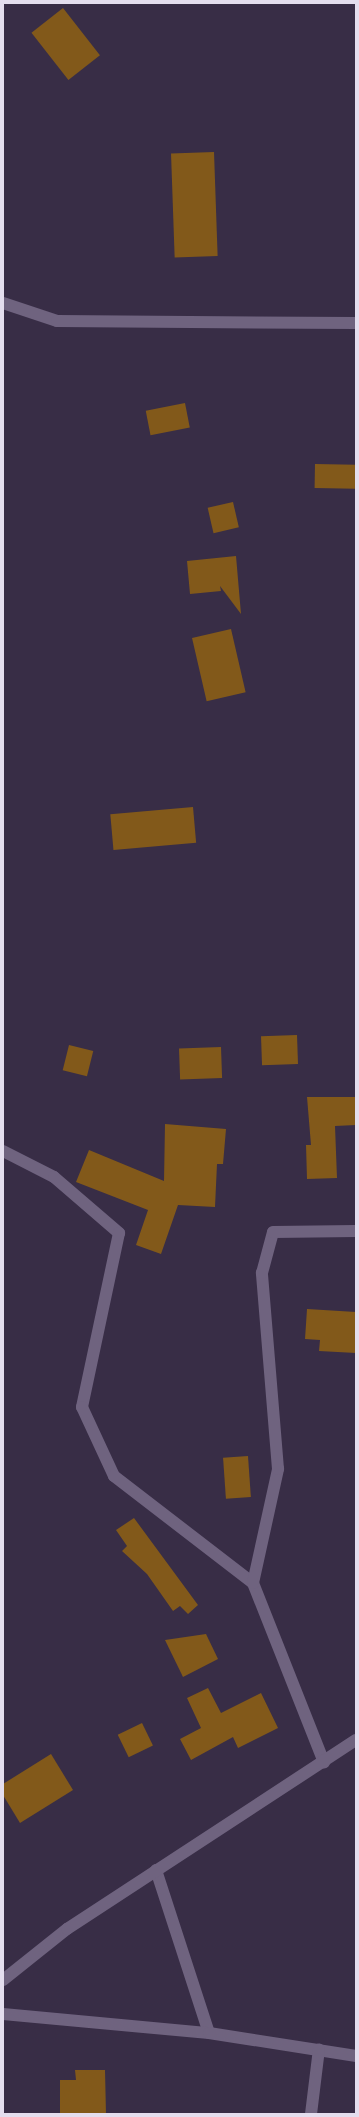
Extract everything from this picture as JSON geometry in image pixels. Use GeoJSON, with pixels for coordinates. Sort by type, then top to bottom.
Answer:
{"type":"FeatureCollection","features":[{"type":"Feature","properties":{"kind":"street"},"geometry":{"type":"LineString","coordinates":[[3,303],[57,321],[356,323]]}},
{"type":"Feature","properties":{"kind":"street"},"geometry":{"type":"LineString","coordinates":[[3,1151],[54,1177],[119,1233],[82,1407],[114,1476],[253,1583],[324,1762]]}},
{"type":"Feature","properties":{"kind":"street"},"geometry":{"type":"LineString","coordinates":[[253,1583],[278,1469],[262,1273],[273,1232],[356,1231]]}},
{"type":"Feature","properties":{"kind":"street"},"geometry":{"type":"LineString","coordinates":[[3,1980],[67,1929],[356,1740]]}},
{"type":"Feature","properties":{"kind":"street"},"geometry":{"type":"LineString","coordinates":[[156,1870],[209,2034]]}},
{"type":"Feature","properties":{"kind":"street"},"geometry":{"type":"LineString","coordinates":[[3,2014],[209,2034],[319,2049],[356,2056]]}},
{"type":"Feature","properties":{"kind":"street"},"geometry":{"type":"LineString","coordinates":[[311,2114],[319,2049]]}},
{"type":"Feature","properties":{"kind":"building"},"geometry":{"type":"Polygon","coordinates":[[[63,8],[100,55],[68,80],[31,33],[63,8]]]}},
{"type":"Feature","properties":{"kind":"building"},"geometry":{"type":"Polygon","coordinates":[[[214,152],[218,256],[175,257],[171,154],[214,152]]]}},
{"type":"Feature","properties":{"kind":"building"},"geometry":{"type":"Polygon","coordinates":[[[185,403],[190,428],[151,435],[146,411],[185,403]]]}},
{"type":"Feature","properties":{"kind":"building"},"geometry":{"type":"Polygon","coordinates":[[[315,464],[356,465],[356,489],[315,488],[315,464]]]}},
{"type":"Feature","properties":{"kind":"building"},"geometry":{"type":"Polygon","coordinates":[[[233,502],[239,527],[214,533],[208,508],[233,502]]]}},
{"type":"Feature","properties":{"kind":"building"},"geometry":{"type":"Polygon","coordinates":[[[236,556],[241,614],[220,586],[221,591],[190,594],[187,561],[236,556]]]}},
{"type":"Feature","properties":{"kind":"building"},"geometry":{"type":"Polygon","coordinates":[[[231,629],[246,692],[207,701],[192,638],[231,629]]]}},
{"type":"Feature","properties":{"kind":"building"},"geometry":{"type":"Polygon","coordinates":[[[193,807],[196,843],[113,850],[110,814],[193,807]]]}},
{"type":"Feature","properties":{"kind":"building"},"geometry":{"type":"Polygon","coordinates":[[[297,1035],[298,1064],[262,1065],[261,1036],[297,1035]]]}},
{"type":"Feature","properties":{"kind":"building"},"geometry":{"type":"Polygon","coordinates":[[[69,1045],[93,1051],[87,1076],[63,1070],[69,1045]]]}},
{"type":"Feature","properties":{"kind":"building"},"geometry":{"type":"Polygon","coordinates":[[[221,1047],[222,1078],[180,1079],[179,1048],[221,1047]]]}},
{"type":"Feature","properties":{"kind":"building"},"geometry":{"type":"Polygon","coordinates":[[[307,1097],[356,1097],[356,1125],[335,1126],[337,1178],[307,1179],[306,1145],[311,1145],[307,1097]]]}},
{"type":"Feature","properties":{"kind":"building"},"geometry":{"type":"Polygon","coordinates":[[[165,1124],[226,1129],[223,1164],[217,1164],[215,1207],[178,1205],[161,1254],[136,1245],[148,1210],[76,1182],[89,1150],[164,1181],[165,1124]]]}},
{"type":"Feature","properties":{"kind":"building"},"geometry":{"type":"Polygon","coordinates":[[[307,1309],[356,1312],[356,1353],[319,1351],[320,1340],[305,1339],[307,1309]]]}},
{"type":"Feature","properties":{"kind":"building"},"geometry":{"type":"Polygon","coordinates":[[[248,1456],[251,1497],[226,1499],[223,1458],[248,1456]]]}},
{"type":"Feature","properties":{"kind":"building"},"geometry":{"type":"Polygon","coordinates":[[[134,1518],[198,1605],[188,1614],[180,1606],[173,1611],[147,1574],[122,1551],[127,1546],[116,1530],[134,1518]]]}},
{"type":"Feature","properties":{"kind":"building"},"geometry":{"type":"Polygon","coordinates":[[[206,1634],[218,1659],[183,1677],[165,1640],[206,1634]]]}},
{"type":"Feature","properties":{"kind":"building"},"geometry":{"type":"Polygon","coordinates":[[[208,1688],[221,1713],[261,1693],[278,1728],[238,1748],[233,1737],[191,1760],[180,1739],[201,1728],[187,1698],[208,1688]]]}},
{"type":"Feature","properties":{"kind":"building"},"geometry":{"type":"Polygon","coordinates":[[[142,1723],[153,1745],[129,1757],[118,1735],[142,1723]]]}},
{"type":"Feature","properties":{"kind":"building"},"geometry":{"type":"Polygon","coordinates":[[[51,1754],[73,1790],[20,1823],[3,1795],[3,1784],[51,1754]]]}},
{"type":"Feature","properties":{"kind":"building"},"geometry":{"type":"Polygon","coordinates":[[[75,2070],[105,2070],[106,2114],[60,2114],[60,2080],[76,2080],[75,2070]]]}}]}
